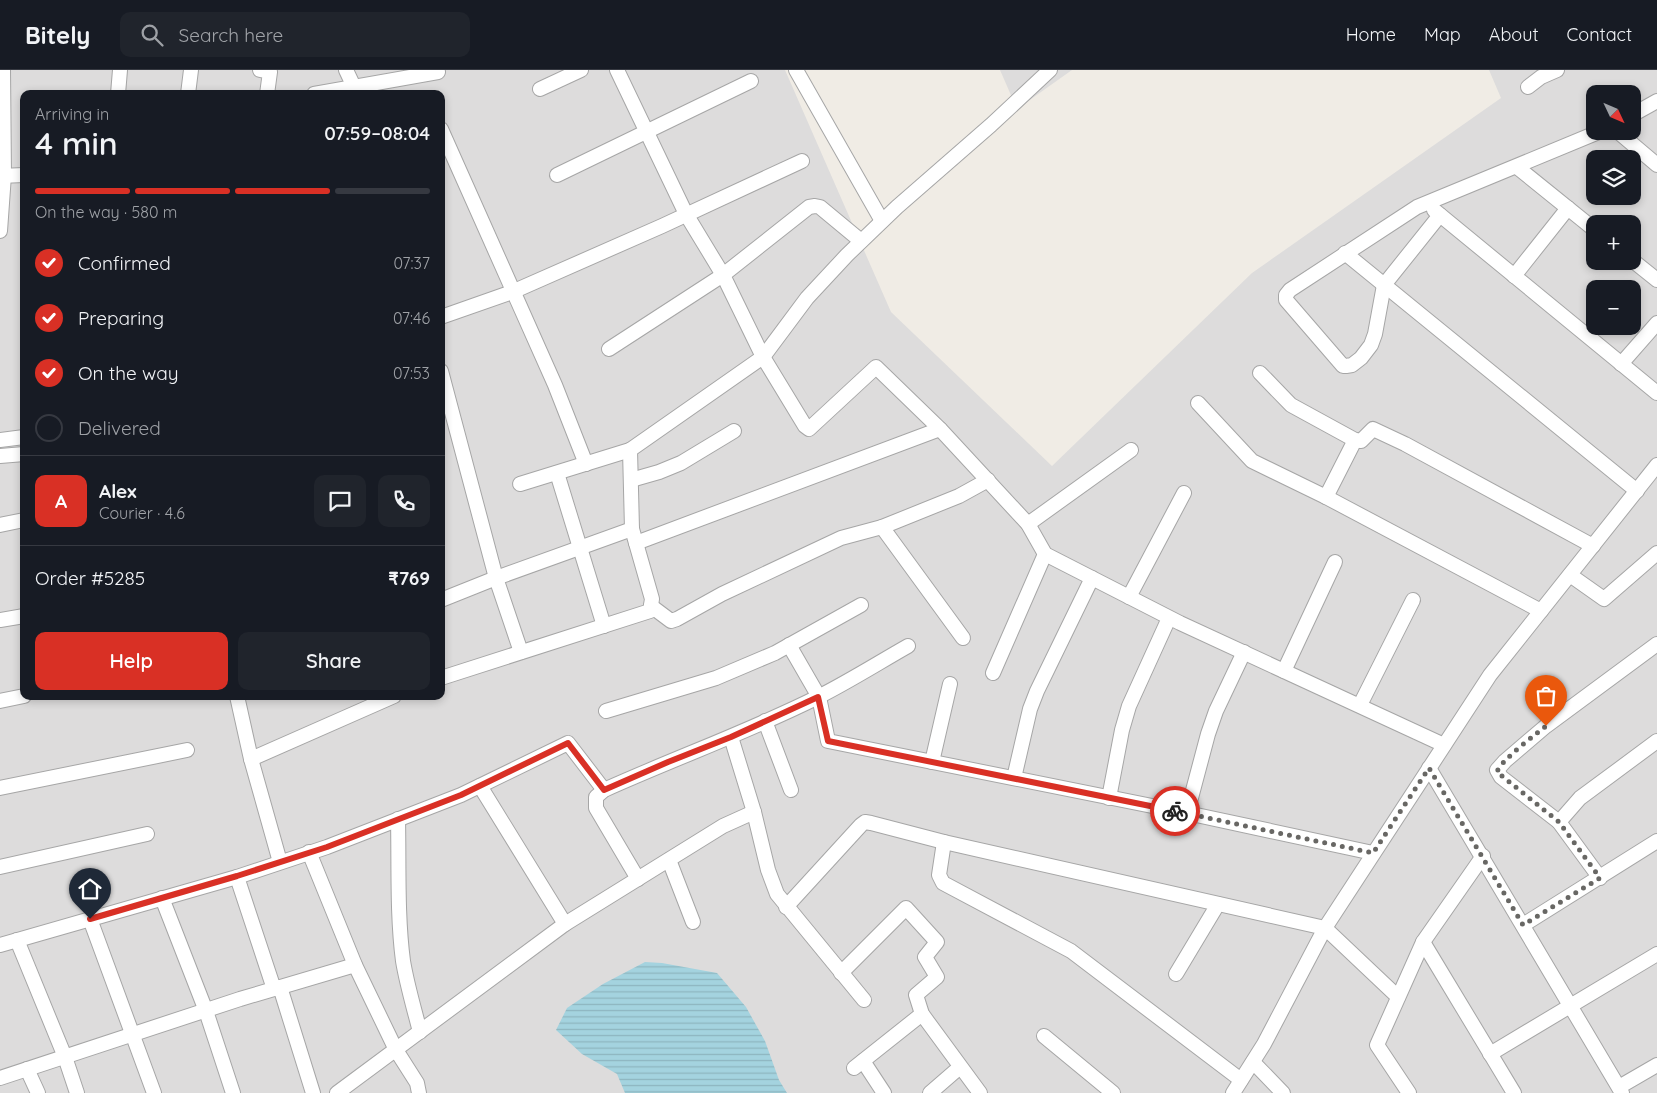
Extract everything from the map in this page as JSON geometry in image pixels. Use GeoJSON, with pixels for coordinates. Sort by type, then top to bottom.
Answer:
{"type":"FeatureCollection","features":[{"type":"Feature","properties":{"kind":"street"},"geometry":{"type":"LineString","coordinates":[[0,231],[3,70]]}},
{"type":"Feature","properties":{"kind":"street"},"geometry":{"type":"LineString","coordinates":[[118,90],[120,70]]}},
{"type":"Feature","properties":{"kind":"street"},"geometry":{"type":"LineString","coordinates":[[188,90],[191,70]]}},
{"type":"Feature","properties":{"kind":"street"},"geometry":{"type":"LineString","coordinates":[[260,70],[270,72],[268,90]]}},
{"type":"Feature","properties":{"kind":"street"},"geometry":{"type":"LineString","coordinates":[[346,70],[354,87]]}},
{"type":"Feature","properties":{"kind":"street"},"geometry":{"type":"LineString","coordinates":[[337,90],[438,72],[437,70]]}},
{"type":"Feature","properties":{"kind":"street"},"geometry":{"type":"LineString","coordinates":[[540,89],[581,70]]}},
{"type":"Feature","properties":{"kind":"street"},"geometry":{"type":"LineString","coordinates":[[617,70],[686,214],[723,276],[763,357],[805,426],[810,429],[876,367],[940,429],[1028,524],[1045,554],[1169,618],[1444,745]]}},
{"type":"Feature","properties":{"kind":"street"},"geometry":{"type":"LineString","coordinates":[[796,70],[882,222]]}},
{"type":"Feature","properties":{"kind":"street"},"geometry":{"type":"LineString","coordinates":[[520,484],[630,450],[763,357],[807,298],[861,241],[1050,70]]}},
{"type":"Feature","properties":{"kind":"street"},"geometry":{"type":"LineString","coordinates":[[1528,87],[1540,74],[1558,70]]}},
{"type":"Feature","properties":{"kind":"street"},"geometry":{"type":"LineString","coordinates":[[557,175],[751,81]]}},
{"type":"Feature","properties":{"kind":"street"},"geometry":{"type":"LineString","coordinates":[[1641,110],[1657,101]]}},
{"type":"Feature","properties":{"kind":"street"},"geometry":{"type":"LineString","coordinates":[[1440,215],[1384,285],[1375,334],[1371,345],[1361,358],[1352,365],[1343,366],[1285,298],[1290,290],[1391,223],[1426,204],[1586,137]]}},
{"type":"Feature","properties":{"kind":"street"},"geometry":{"type":"LineString","coordinates":[[1628,140],[1657,165]]}},
{"type":"Feature","properties":{"kind":"street"},"geometry":{"type":"LineString","coordinates":[[447,156],[555,385],[586,464]]}},
{"type":"Feature","properties":{"kind":"street"},"geometry":{"type":"LineString","coordinates":[[445,316],[512,292],[802,161]]}},
{"type":"Feature","properties":{"kind":"street"},"geometry":{"type":"LineString","coordinates":[[1517,167],[1586,223]]}},
{"type":"Feature","properties":{"kind":"street"},"geometry":{"type":"LineString","coordinates":[[2,176],[20,175]]}},
{"type":"Feature","properties":{"kind":"street"},"geometry":{"type":"LineString","coordinates":[[1426,204],[1657,393]]}},
{"type":"Feature","properties":{"kind":"street"},"geometry":{"type":"LineString","coordinates":[[609,349],[723,276],[804,210],[815,206],[825,211],[861,241]]}},
{"type":"Feature","properties":{"kind":"street"},"geometry":{"type":"LineString","coordinates":[[1514,276],[1568,208]]}},
{"type":"Feature","properties":{"kind":"street"},"geometry":{"type":"LineString","coordinates":[[1345,254],[1637,491]]}},
{"type":"Feature","properties":{"kind":"street"},"geometry":{"type":"LineString","coordinates":[[1641,267],[1657,280]]}},
{"type":"Feature","properties":{"kind":"street"},"geometry":{"type":"LineString","coordinates":[[1621,364],[1657,323]]}},
{"type":"Feature","properties":{"kind":"street"},"geometry":{"type":"LineString","coordinates":[[1260,373],[1291,405],[1355,440],[1361,441],[1373,429],[1405,444],[1593,546]]}},
{"type":"Feature","properties":{"kind":"street"},"geometry":{"type":"LineString","coordinates":[[445,386],[496,578],[521,652]]}},
{"type":"Feature","properties":{"kind":"street"},"geometry":{"type":"LineString","coordinates":[[1198,403],[1252,461],[1326,497],[1541,611]]}},
{"type":"Feature","properties":{"kind":"street"},"geometry":{"type":"LineString","coordinates":[[636,543],[940,429]]}},
{"type":"Feature","properties":{"kind":"street"},"geometry":{"type":"LineString","coordinates":[[631,480],[681,463],[734,431]]}},
{"type":"Feature","properties":{"kind":"street"},"geometry":{"type":"LineString","coordinates":[[0,440],[20,438]]}},
{"type":"Feature","properties":{"kind":"street"},"geometry":{"type":"LineString","coordinates":[[1326,497],[1355,440]]}},
{"type":"Feature","properties":{"kind":"street"},"geometry":{"type":"LineString","coordinates":[[445,677],[650,611],[652,598],[632,529],[630,450]]}},
{"type":"Feature","properties":{"kind":"street"},"geometry":{"type":"LineString","coordinates":[[1028,524],[1130,450]]}},
{"type":"Feature","properties":{"kind":"street"},"geometry":{"type":"LineString","coordinates":[[0,456],[20,454]]}},
{"type":"Feature","properties":{"kind":"street"},"geometry":{"type":"LineString","coordinates":[[1233,1093],[1264,1044],[1325,928],[1490,675],[1657,466]]}},
{"type":"Feature","properties":{"kind":"street"},"geometry":{"type":"LineString","coordinates":[[557,473],[604,626]]}},
{"type":"Feature","properties":{"kind":"street"},"geometry":{"type":"LineString","coordinates":[[651,606],[671,621],[677,619],[722,594],[841,538],[882,527],[960,496],[988,480]]}},
{"type":"Feature","properties":{"kind":"street"},"geometry":{"type":"LineString","coordinates":[[1129,597],[1184,493]]}},
{"type":"Feature","properties":{"kind":"street"},"geometry":{"type":"LineString","coordinates":[[0,525],[20,521]]}},
{"type":"Feature","properties":{"kind":"street"},"geometry":{"type":"LineString","coordinates":[[882,527],[963,638]]}},
{"type":"Feature","properties":{"kind":"street"},"geometry":{"type":"LineString","coordinates":[[445,598],[632,529]]}},
{"type":"Feature","properties":{"kind":"street"},"geometry":{"type":"LineString","coordinates":[[1570,575],[1604,600],[1657,553]]}},
{"type":"Feature","properties":{"kind":"street"},"geometry":{"type":"LineString","coordinates":[[993,673],[1045,554]]}},
{"type":"Feature","properties":{"kind":"street"},"geometry":{"type":"LineString","coordinates":[[1284,670],[1335,562]]}},
{"type":"Feature","properties":{"kind":"street"},"geometry":{"type":"LineString","coordinates":[[1014,778],[1030,709],[1092,578]]}},
{"type":"Feature","properties":{"kind":"street"},"geometry":{"type":"LineString","coordinates":[[1360,705],[1413,600]]}},
{"type":"Feature","properties":{"kind":"street"},"geometry":{"type":"LineString","coordinates":[[606,711],[716,678],[775,653],[861,605]]}},
{"type":"Feature","properties":{"kind":"street"},"geometry":{"type":"LineString","coordinates":[[0,620],[20,617]]}},
{"type":"Feature","properties":{"kind":"street"},"geometry":{"type":"LineString","coordinates":[[1109,798],[1122,730],[1129,706],[1169,618]]}},
{"type":"Feature","properties":{"kind":"street"},"geometry":{"type":"LineString","coordinates":[[1600,878],[1559,822],[1498,775],[1497,772],[1498,769],[1546,726],[1657,644]]}},
{"type":"Feature","properties":{"kind":"street"},"geometry":{"type":"LineString","coordinates":[[790,645],[818,697],[828,741],[1373,853]]}},
{"type":"Feature","properties":{"kind":"street"},"geometry":{"type":"LineString","coordinates":[[638,879],[596,808],[596,797],[604,790],[731,737],[818,697],[908,646]]}},
{"type":"Feature","properties":{"kind":"street"},"geometry":{"type":"LineString","coordinates":[[1187,814],[1216,711],[1244,652]]}},
{"type":"Feature","properties":{"kind":"street"},"geometry":{"type":"LineString","coordinates":[[932,762],[950,684]]}},
{"type":"Feature","properties":{"kind":"street"},"geometry":{"type":"LineString","coordinates":[[0,701],[20,697]]}},
{"type":"Feature","properties":{"kind":"street"},"geometry":{"type":"LineString","coordinates":[[239,700],[251,759],[280,862]]}},
{"type":"Feature","properties":{"kind":"street"},"geometry":{"type":"LineString","coordinates":[[251,759],[385,700]]}},
{"type":"Feature","properties":{"kind":"street"},"geometry":{"type":"LineString","coordinates":[[764,721],[791,790]]}},
{"type":"Feature","properties":{"kind":"street"},"geometry":{"type":"LineString","coordinates":[[731,737],[776,894],[864,1000]]}},
{"type":"Feature","properties":{"kind":"street"},"geometry":{"type":"LineString","coordinates":[[1559,822],[1580,798],[1657,741]]}},
{"type":"Feature","properties":{"kind":"street"},"geometry":{"type":"LineString","coordinates":[[0,945],[237,876],[309,852],[461,795],[568,743],[604,790]]}},
{"type":"Feature","properties":{"kind":"street"},"geometry":{"type":"LineString","coordinates":[[0,788],[186,750]]}},
{"type":"Feature","properties":{"kind":"street"},"geometry":{"type":"LineString","coordinates":[[1429,768],[1483,856],[1620,1090],[1657,1065]]}},
{"type":"Feature","properties":{"kind":"street"},"geometry":{"type":"LineString","coordinates":[[480,786],[565,924]]}},
{"type":"Feature","properties":{"kind":"street"},"geometry":{"type":"LineString","coordinates":[[337,1093],[565,924],[723,826],[754,812]]}},
{"type":"Feature","properties":{"kind":"street"},"geometry":{"type":"LineString","coordinates":[[398,819],[401,934],[409,991],[420,1032]]}},
{"type":"Feature","properties":{"kind":"street"},"geometry":{"type":"LineString","coordinates":[[786,907],[857,829],[865,822],[871,822],[944,842],[1325,928],[1398,997]]}},
{"type":"Feature","properties":{"kind":"street"},"geometry":{"type":"LineString","coordinates":[[0,867],[147,834]]}},
{"type":"Feature","properties":{"kind":"street"},"geometry":{"type":"LineString","coordinates":[[1523,925],[1657,841]]}},
{"type":"Feature","properties":{"kind":"street"},"geometry":{"type":"LineString","coordinates":[[944,842],[939,875],[940,879],[947,886],[1071,951],[1241,1080]]}},
{"type":"Feature","properties":{"kind":"street"},"geometry":{"type":"LineString","coordinates":[[309,852],[355,965],[396,1050],[417,1084],[419,1093]]}},
{"type":"Feature","properties":{"kind":"street"},"geometry":{"type":"LineString","coordinates":[[1409,1093],[1377,1045],[1423,942],[1483,856]]}},
{"type":"Feature","properties":{"kind":"street"},"geometry":{"type":"LineString","coordinates":[[669,860],[693,922]]}},
{"type":"Feature","properties":{"kind":"street"},"geometry":{"type":"LineString","coordinates":[[237,876],[313,1093]]}},
{"type":"Feature","properties":{"kind":"street"},"geometry":{"type":"LineString","coordinates":[[162,898],[206,1011],[234,1093]]}},
{"type":"Feature","properties":{"kind":"street"},"geometry":{"type":"LineString","coordinates":[[1176,974],[1218,904]]}},
{"type":"Feature","properties":{"kind":"street"},"geometry":{"type":"LineString","coordinates":[[841,972],[906,908],[937,942],[925,957],[937,977],[916,995],[922,1014],[980,1093]]}},
{"type":"Feature","properties":{"kind":"street"},"geometry":{"type":"LineString","coordinates":[[90,919],[154,1093]]}},
{"type":"Feature","properties":{"kind":"street"},"geometry":{"type":"LineString","coordinates":[[18,940],[77,1093]]}},
{"type":"Feature","properties":{"kind":"street"},"geometry":{"type":"LineString","coordinates":[[1423,942],[1514,1093]]}},
{"type":"Feature","properties":{"kind":"street"},"geometry":{"type":"LineString","coordinates":[[1490,1054],[1657,954]]}},
{"type":"Feature","properties":{"kind":"street"},"geometry":{"type":"LineString","coordinates":[[0,1078],[277,988],[355,965]]}},
{"type":"Feature","properties":{"kind":"street"},"geometry":{"type":"LineString","coordinates":[[884,1093],[859,1065],[922,1014]]}},
{"type":"Feature","properties":{"kind":"street"},"geometry":{"type":"LineString","coordinates":[[1044,1036],[1113,1093]]}},
{"type":"Feature","properties":{"kind":"street"},"geometry":{"type":"LineString","coordinates":[[1253,1062],[1283,1093]]}},
{"type":"Feature","properties":{"kind":"street"},"geometry":{"type":"LineString","coordinates":[[930,1093],[960,1067]]}},
{"type":"Feature","properties":{"kind":"street"},"geometry":{"type":"LineString","coordinates":[[27,1069],[38,1093]]}},
{"type":"Feature","properties":{"kind":"shaded area"},"geometry":{"type":"Polygon","coordinates":[[[0,70],[785,70],[891,312],[1052,466],[1252,273],[1501,98],[1489,70],[1657,70],[1657,1093],[0,1093],[0,70]]]}},
{"type":"Feature","properties":{"kind":"shaded area"},"geometry":{"type":"Polygon","coordinates":[[[1000,70],[1072,70],[1017,109],[1000,70]]]}},
{"type":"Feature","properties":{"kind":"water"},"geometry":{"type":"Polygon","coordinates":[[[645,962],[662,963],[717,973],[746,1007],[765,1041],[779,1080],[787,1093],[625,1093],[617,1074],[582,1054],[556,1030],[567,1008],[603,984],[645,962]]]}},
{"type":"Feature","properties":{"kind":"way so far"},"geometry":{"type":"LineString","coordinates":[[1175,811],[1373,853],[1429,768],[1523,925],[1600,878],[1559,822],[1498,775],[1497,770],[1505,761],[1546,726]]}},
{"type":"Feature","properties":{"kind":"route"},"geometry":{"type":"LineString","coordinates":[[90,919],[237,876],[327,847],[461,795],[568,743],[604,790],[731,737],[818,697],[828,741],[1175,811]]}}]}
